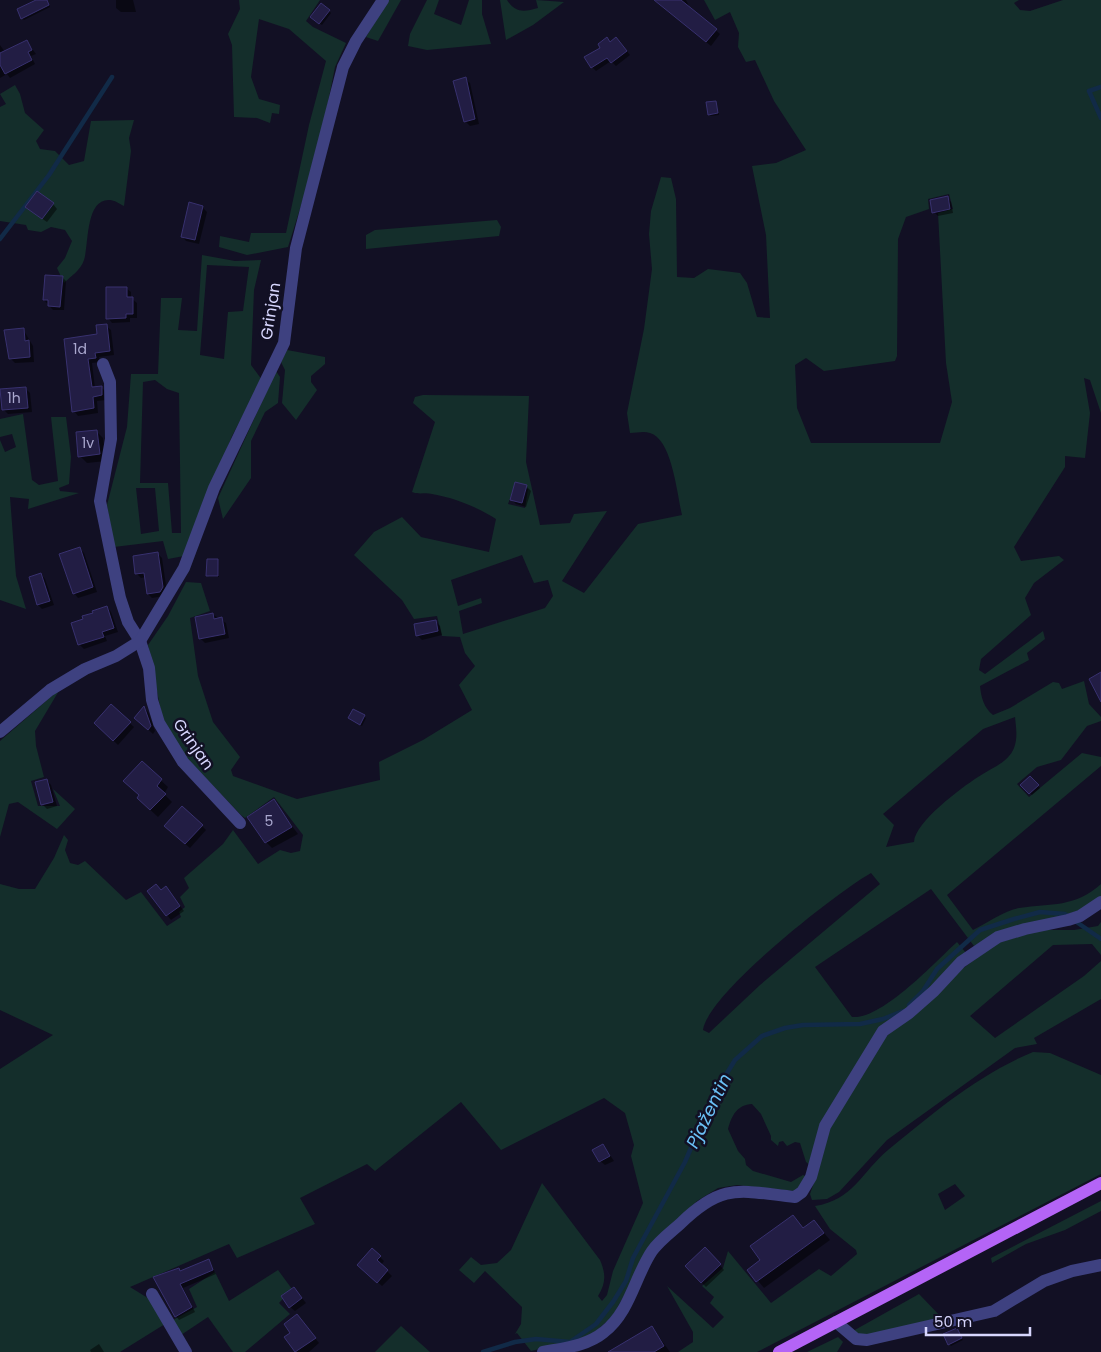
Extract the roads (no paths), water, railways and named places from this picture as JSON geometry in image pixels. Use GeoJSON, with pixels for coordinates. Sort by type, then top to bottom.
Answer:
{"type":"FeatureCollection","features":[{"type":"Feature","properties":{"kind":"main road"},"geometry":{"type":"LineString","coordinates":[[779,1352],[1101,1183]]}},
{"type":"Feature","properties":{"kind":"street","name":"Grinjan"},"geometry":{"type":"LineString","coordinates":[[0,732],[50,690],[85,669],[116,656],[140,641],[184,568],[214,488],[284,343],[296,248],[343,67],[356,41],[383,0]]}},
{"type":"Feature","properties":{"kind":"street","name":"Grinjan"},"geometry":{"type":"LineString","coordinates":[[104,364],[110,382],[111,439],[100,501],[120,598],[128,622],[140,641],[149,668],[152,700],[159,723],[184,762],[240,823]]}},
{"type":"Feature","properties":{"kind":"street"},"geometry":{"type":"LineString","coordinates":[[543,1352],[586,1343],[605,1332],[621,1312],[653,1250],[699,1206],[720,1194],[743,1191],[795,1197],[802,1192],[812,1177],[825,1126],[883,1031],[910,1012],[934,991],[961,962],[998,937],[1074,918],[1101,902]]}},
{"type":"Feature","properties":{"kind":"street"},"geometry":{"type":"LineString","coordinates":[[836,1322],[856,1339],[867,1340],[994,1311],[1049,1279],[1101,1265]]}},
{"type":"Feature","properties":{"kind":"street"},"geometry":{"type":"LineString","coordinates":[[152,1294],[186,1352]]}},
{"type":"Feature","properties":{"kind":"waterway"},"geometry":{"type":"LineString","coordinates":[[0,239],[49,175],[112,77]]}},
{"type":"Feature","properties":{"kind":"waterway"},"geometry":{"type":"LineString","coordinates":[[1101,87],[1089,91],[1101,118]]}},
{"type":"Feature","properties":{"kind":"waterway","name":"Pjažentin"},"geometry":{"type":"LineString","coordinates":[[909,1005],[923,991],[937,969],[980,930],[1040,912],[1065,914],[1101,939]]}},
{"type":"Feature","properties":{"kind":"waterway","name":"Pjažentin"},"geometry":{"type":"LineString","coordinates":[[483,1352],[515,1342],[536,1339],[570,1342],[596,1324],[626,1281],[633,1258],[685,1162],[713,1096],[735,1060],[762,1036],[785,1028],[803,1025],[860,1024],[883,1019],[903,1011]]}}]}
